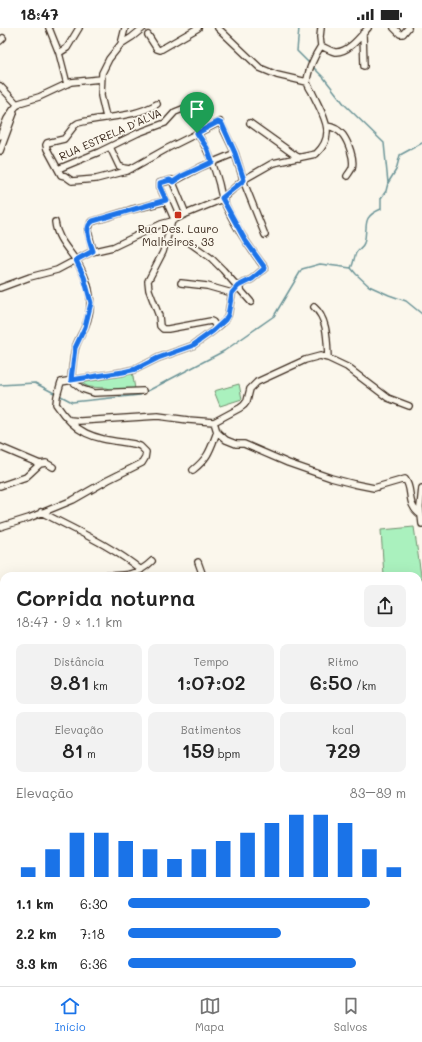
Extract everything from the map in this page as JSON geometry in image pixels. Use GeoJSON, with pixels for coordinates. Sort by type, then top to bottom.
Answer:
{"type":"FeatureCollection","features":[{"type":"Feature","properties":{"kind":"street"},"geometry":{"type":"LineString","coordinates":[[49,28],[59,53],[67,84]]}},
{"type":"Feature","properties":{"kind":"street"},"geometry":{"type":"LineString","coordinates":[[59,53],[67,48],[79,28]]}},
{"type":"Feature","properties":{"kind":"street"},"geometry":{"type":"LineString","coordinates":[[121,44],[125,28]]}},
{"type":"Feature","properties":{"kind":"street"},"geometry":{"type":"LineString","coordinates":[[106,117],[101,96],[101,79],[104,68],[108,59],[121,44],[143,28]]}},
{"type":"Feature","properties":{"kind":"street"},"geometry":{"type":"LineString","coordinates":[[148,35],[157,49],[160,50],[198,28]]}},
{"type":"Feature","properties":{"kind":"street"},"geometry":{"type":"LineString","coordinates":[[218,28],[260,68],[277,75],[307,82]]}},
{"type":"Feature","properties":{"kind":"street"},"geometry":{"type":"LineString","coordinates":[[0,288],[30,277],[57,270],[93,251],[113,247],[161,224],[213,203],[222,198],[244,180],[273,163],[316,154],[327,139],[327,126],[307,82],[310,69],[321,46],[320,37],[322,28]]}},
{"type":"Feature","properties":{"kind":"street"},"geometry":{"type":"LineString","coordinates":[[321,46],[332,51],[342,51],[350,46],[368,28]]}},
{"type":"Feature","properties":{"kind":"street"},"geometry":{"type":"LineString","coordinates":[[394,28],[400,34],[403,34],[408,28]]}},
{"type":"Feature","properties":{"kind":"street"},"geometry":{"type":"LineString","coordinates":[[363,33],[364,66]]}},
{"type":"Feature","properties":{"kind":"street"},"geometry":{"type":"LineString","coordinates":[[0,136],[12,110],[18,105],[67,84],[101,79]]}},
{"type":"Feature","properties":{"kind":"street"},"geometry":{"type":"LineString","coordinates":[[0,86],[18,105]]}},
{"type":"Feature","properties":{"kind":"street"},"geometry":{"type":"LineString","coordinates":[[157,104],[137,113],[85,121],[75,125],[64,139],[47,143],[47,149],[61,175],[72,181],[96,179],[118,174],[220,122],[235,153],[265,235]]}},
{"type":"Feature","properties":{"kind":"street","name":"RUA ESTRELA D'ALVA"},"geometry":{"type":"LineString","coordinates":[[58,169],[164,123],[175,112],[190,106]]}},
{"type":"Feature","properties":{"kind":"street"},"geometry":{"type":"LineString","coordinates":[[0,151],[14,113],[12,110]]}},
{"type":"Feature","properties":{"kind":"street"},"geometry":{"type":"LineString","coordinates":[[250,123],[299,158]]}},
{"type":"Feature","properties":{"kind":"street"},"geometry":{"type":"LineString","coordinates":[[327,126],[333,126],[344,136],[349,149],[352,165],[352,169],[347,176]]}},
{"type":"Feature","properties":{"kind":"street"},"geometry":{"type":"LineString","coordinates":[[0,527],[30,518],[76,498],[142,463],[146,458],[146,452],[140,446],[92,436],[78,428],[56,404],[56,396],[61,382],[136,369],[192,346],[217,328],[227,318],[232,293],[238,286],[252,279],[265,268],[250,248],[222,198],[207,148],[197,133]]}},
{"type":"Feature","properties":{"kind":"street"},"geometry":{"type":"LineString","coordinates":[[110,147],[119,166],[131,168]]}},
{"type":"Feature","properties":{"kind":"street"},"geometry":{"type":"LineString","coordinates":[[217,328],[211,321],[163,329],[160,326],[159,316],[149,290],[148,281],[163,252],[173,220],[160,187],[160,183],[170,180],[173,182],[182,176],[235,153]]}},
{"type":"Feature","properties":{"kind":"street"},"geometry":{"type":"LineString","coordinates":[[173,182],[186,214]]}},
{"type":"Feature","properties":{"kind":"street"},"geometry":{"type":"LineString","coordinates":[[93,251],[88,234],[88,228],[91,222],[166,200]]}},
{"type":"Feature","properties":{"kind":"street"},"geometry":{"type":"LineString","coordinates":[[55,222],[60,238],[76,260],[84,277],[91,303],[85,327],[75,348],[71,380]]}},
{"type":"Feature","properties":{"kind":"street"},"geometry":{"type":"LineString","coordinates":[[190,243],[211,258],[251,302]]}},
{"type":"Feature","properties":{"kind":"street"},"geometry":{"type":"LineString","coordinates":[[181,283],[207,286],[232,293]]}},
{"type":"Feature","properties":{"kind":"street"},"geometry":{"type":"LineString","coordinates":[[314,306],[320,312],[324,320],[328,358]]}},
{"type":"Feature","properties":{"kind":"street"},"geometry":{"type":"LineString","coordinates":[[70,420],[80,421],[163,416],[214,422],[244,405],[247,401],[250,389],[256,382],[310,358],[320,356],[347,367],[388,398],[409,406]]}},
{"type":"Feature","properties":{"kind":"street"},"geometry":{"type":"LineString","coordinates":[[71,380],[82,389],[94,393],[143,391]]}},
{"type":"Feature","properties":{"kind":"street"},"geometry":{"type":"LineString","coordinates":[[214,422],[217,432],[231,442],[244,444],[316,473],[374,488],[406,479],[411,503],[416,512],[421,515]]}},
{"type":"Feature","properties":{"kind":"street"},"geometry":{"type":"LineString","coordinates":[[193,470],[204,461],[211,449],[217,432]]}},
{"type":"Feature","properties":{"kind":"street"},"geometry":{"type":"LineString","coordinates":[[0,447],[40,464],[46,463],[53,467]]}},
{"type":"Feature","properties":{"kind":"street"},"geometry":{"type":"LineString","coordinates":[[0,486],[26,477],[40,464]]}},
{"type":"Feature","properties":{"kind":"street"},"geometry":{"type":"LineString","coordinates":[[422,488],[420,507],[422,524]]}},
{"type":"Feature","properties":{"kind":"street"},"geometry":{"type":"LineString","coordinates":[[41,512],[116,552],[141,570]]}},
{"type":"Feature","properties":{"kind":"street"},"geometry":{"type":"LineString","coordinates":[[136,572],[141,570],[152,560]]}},
{"type":"Feature","properties":{"kind":"street"},"geometry":{"type":"LineString","coordinates":[[198,562],[202,572]]}},
{"type":"Feature","properties":{"kind":"green space"},"geometry":{"type":"Polygon","coordinates":[[[132,371],[135,389],[113,391],[106,388],[89,387],[77,381],[132,371]]]}},
{"type":"Feature","properties":{"kind":"green space"},"geometry":{"type":"Polygon","coordinates":[[[239,384],[242,399],[220,406],[214,391],[239,384]]]}},
{"type":"Feature","properties":{"kind":"green space"},"geometry":{"type":"Polygon","coordinates":[[[414,527],[421,572],[384,572],[381,530],[414,527]]]}},
{"type":"Feature","properties":{"kind":"waterway"},"geometry":{"type":"LineString","coordinates":[[299,28],[297,51],[309,63]]}},
{"type":"Feature","properties":{"kind":"waterway"},"geometry":{"type":"LineString","coordinates":[[312,66],[324,78],[345,105],[384,143],[388,183]]}},
{"type":"Feature","properties":{"kind":"waterway"},"geometry":{"type":"LineString","coordinates":[[422,143],[400,155],[396,170],[381,198],[381,209],[374,212],[366,223],[364,243],[356,253],[351,268],[369,286],[406,301],[422,314]]}},
{"type":"Feature","properties":{"kind":"waterway"},"geometry":{"type":"LineString","coordinates":[[59,395],[72,402],[140,395],[224,351],[274,316],[302,269],[320,264],[351,268]]}},
{"type":"Feature","properties":{"kind":"waterway"},"geometry":{"type":"LineString","coordinates":[[0,385],[35,383],[56,394]]}},
{"type":"Feature","properties":{"kind":"place","name":"Rua Des. Lauro Malheiros, 33"},"geometry":{"type":"Point","coordinates":[178,215]}},
{"type":"Feature","properties":{"kind":"route"},"geometry":{"type":"LineString","coordinates":[[218,122],[222,124],[235,153],[244,180],[222,198],[248,246],[265,268],[252,279],[238,286],[232,293],[228,315],[225,320],[221,325],[192,346],[158,358],[136,369],[112,375],[71,380],[75,348],[85,327],[91,303],[88,287],[76,260],[93,251],[88,234],[88,228],[91,222],[166,200],[160,187],[160,183],[170,180],[173,182],[182,176],[212,162],[207,148],[197,133],[218,122]]}}]}
